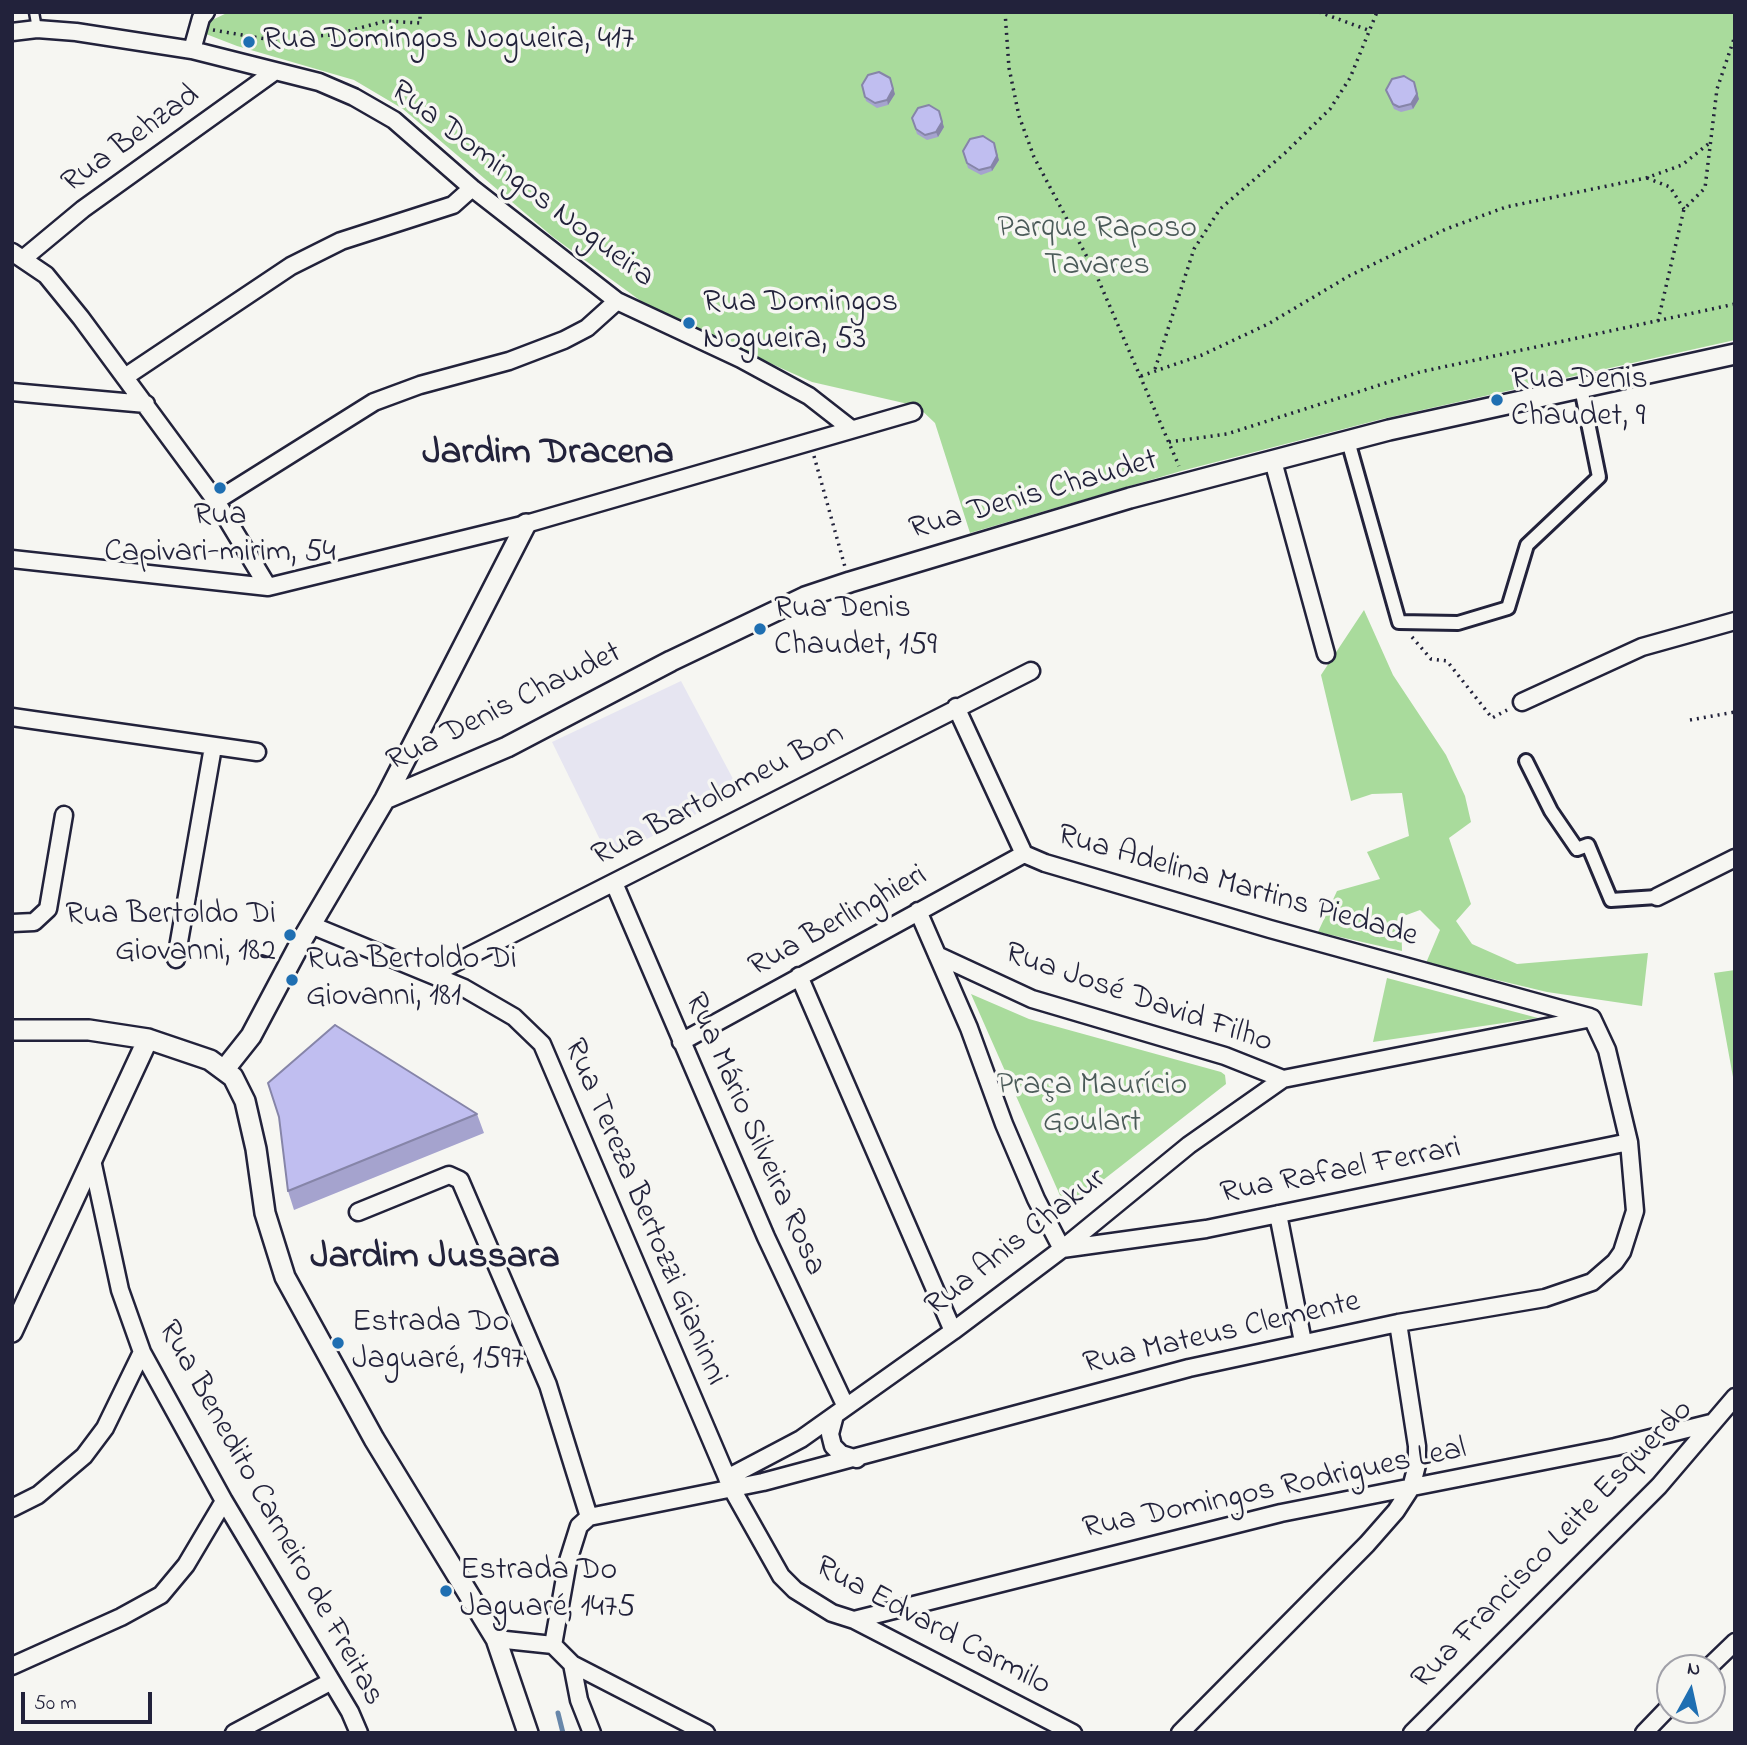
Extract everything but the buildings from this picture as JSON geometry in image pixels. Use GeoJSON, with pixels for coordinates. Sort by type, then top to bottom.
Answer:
{"type":"FeatureCollection","features":[{"type":"Feature","properties":{"kind":"street"},"geometry":{"type":"LineString","coordinates":[[192,50],[201,18],[206,12]]}},
{"type":"Feature","properties":{"kind":"street","name":"Rua Domingos Nogueira"},"geometry":{"type":"LineString","coordinates":[[12,32],[37,29],[192,50],[331,87],[394,120],[472,188],[617,301],[741,359],[809,396],[849,428]]}},
{"type":"Feature","properties":{"kind":"street","name":"Rua Behzad"},"geometry":{"type":"LineString","coordinates":[[18,255],[274,72]]}},
{"type":"Feature","properties":{"kind":"street"},"geometry":{"type":"LineString","coordinates":[[125,377],[291,265],[341,241],[453,205],[472,188]]}},
{"type":"Feature","properties":{"kind":"street"},"geometry":{"type":"LineString","coordinates":[[18,255],[46,275],[146,404],[216,501],[268,587]]}},
{"type":"Feature","properties":{"kind":"street"},"geometry":{"type":"LineString","coordinates":[[216,501],[374,402],[420,385],[509,361],[564,340],[587,328],[617,301]]}},
{"type":"Feature","properties":{"kind":"street","name":"Rua Denis Chaudet"},"geometry":{"type":"LineString","coordinates":[[385,799],[507,747],[671,661],[795,602],[850,582],[1184,477],[1273,461],[1348,441],[1735,354]]}},
{"type":"Feature","properties":{"kind":"street"},"geometry":{"type":"LineString","coordinates":[[1348,441],[1399,622],[1458,623],[1508,608],[1527,545],[1599,477],[1581,388]]}},
{"type":"Feature","properties":{"kind":"street"},"geometry":{"type":"LineString","coordinates":[[12,392],[146,404]]}},
{"type":"Feature","properties":{"kind":"street"},"geometry":{"type":"LineString","coordinates":[[12,559],[268,587],[526,524],[849,428],[913,412]]}},
{"type":"Feature","properties":{"kind":"street"},"geometry":{"type":"LineString","coordinates":[[1273,461],[1326,654]]}},
{"type":"Feature","properties":{"kind":"street"},"geometry":{"type":"LineString","coordinates":[[224,1070],[251,1036],[311,925],[385,799],[526,524]]}},
{"type":"Feature","properties":{"kind":"street"},"geometry":{"type":"LineString","coordinates":[[1522,702],[1642,647],[1735,621]]}},
{"type":"Feature","properties":{"kind":"street","name":"Rua Bartolomeu Bon"},"geometry":{"type":"LineString","coordinates":[[433,974],[1031,671]]}},
{"type":"Feature","properties":{"kind":"street","name":"Rua Adelina Martins Piedade"},"geometry":{"type":"LineString","coordinates":[[956,707],[1024,854],[1045,863],[1244,921],[1592,1018]]}},
{"type":"Feature","properties":{"kind":"street"},"geometry":{"type":"LineString","coordinates":[[12,717],[257,752]]}},
{"type":"Feature","properties":{"kind":"street"},"geometry":{"type":"LineString","coordinates":[[176,959],[213,747]]}},
{"type":"Feature","properties":{"kind":"street"},"geometry":{"type":"LineString","coordinates":[[1526,761],[1551,811],[1577,849],[1588,845],[1611,901],[1657,897],[1734,859]]}},
{"type":"Feature","properties":{"kind":"street"},"geometry":{"type":"LineString","coordinates":[[12,923],[34,922],[48,909],[64,815]]}},
{"type":"Feature","properties":{"kind":"street","name":"Rua Berlinghieri"},"geometry":{"type":"LineString","coordinates":[[681,1042],[1024,854]]}},
{"type":"Feature","properties":{"kind":"street","name":"Rua Mário Silveira Rosa"},"geometry":{"type":"LineString","coordinates":[[614,883],[840,1411]]}},
{"type":"Feature","properties":{"kind":"street"},"geometry":{"type":"LineString","coordinates":[[918,911],[1004,1124],[1062,1249]]}},
{"type":"Feature","properties":{"kind":"street","name":"Rua Tereza Bertozzi Gianinni"},"geometry":{"type":"LineString","coordinates":[[311,925],[433,974],[514,1017],[542,1044],[729,1484]]}},
{"type":"Feature","properties":{"kind":"street","name":"Rua José David Filho"},"geometry":{"type":"LineString","coordinates":[[937,955],[1032,999],[1225,1056],[1283,1079]]}},
{"type":"Feature","properties":{"kind":"street"},"geometry":{"type":"LineString","coordinates":[[799,976],[953,1331]]}},
{"type":"Feature","properties":{"kind":"street","name":"Rua Anis Chakur"},"geometry":{"type":"LineString","coordinates":[[729,1484],[801,1439],[953,1331],[1062,1249],[1179,1153],[1283,1079],[1592,1018]]}},
{"type":"Feature","properties":{"kind":"street","name":"Rua Mateus Clemente"},"geometry":{"type":"LineString","coordinates":[[589,1517],[729,1484],[858,1459],[1189,1368],[1398,1323],[1545,1298],[1592,1282],[1606,1271],[1622,1252],[1634,1211],[1629,1142],[1607,1050],[1592,1018]]}},
{"type":"Feature","properties":{"kind":"street"},"geometry":{"type":"LineString","coordinates":[[12,1030],[89,1030],[148,1039],[197,1054],[224,1070],[239,1086],[256,1149],[265,1213],[285,1277],[374,1439],[496,1639],[528,1733]]}},
{"type":"Feature","properties":{"kind":"street"},"geometry":{"type":"LineString","coordinates":[[12,1332],[148,1039]]}},
{"type":"Feature","properties":{"kind":"street","name":"Rua Rafael Ferrari"},"geometry":{"type":"LineString","coordinates":[[1062,1249],[1128,1241],[1278,1214],[1629,1142]]}},
{"type":"Feature","properties":{"kind":"street","name":"Rua Benedito Carneiro de Freitas"},"geometry":{"type":"LineString","coordinates":[[92,1160],[120,1290],[142,1352],[359,1733]]}},
{"type":"Feature","properties":{"kind":"street"},"geometry":{"type":"LineString","coordinates":[[358,1212],[449,1175],[460,1180],[548,1385],[589,1517],[579,1526],[568,1561],[553,1645]]}},
{"type":"Feature","properties":{"kind":"street"},"geometry":{"type":"LineString","coordinates":[[1278,1214],[1304,1342]]}},
{"type":"Feature","properties":{"kind":"street"},"geometry":{"type":"LineString","coordinates":[[1180,1733],[1367,1544],[1396,1511],[1411,1488],[1417,1465],[1417,1446],[1398,1323]]}},
{"type":"Feature","properties":{"kind":"street"},"geometry":{"type":"LineString","coordinates":[[12,1508],[38,1495],[84,1456],[105,1428],[142,1352]]}},
{"type":"Feature","properties":{"kind":"street","name":"Rua Francisco Leite Esquerdo"},"geometry":{"type":"LineString","coordinates":[[1412,1733],[1659,1486],[1735,1397]]}},
{"type":"Feature","properties":{"kind":"street"},"geometry":{"type":"LineString","coordinates":[[840,1411],[830,1434],[833,1447],[841,1454],[858,1459]]}},
{"type":"Feature","properties":{"kind":"street","name":"Rua Domingos Rodrigues Leal"},"geometry":{"type":"LineString","coordinates":[[853,1620],[1281,1513],[1615,1447],[1711,1423]]}},
{"type":"Feature","properties":{"kind":"street","name":"Rua Edvard Carmilo"},"geometry":{"type":"LineString","coordinates":[[729,1484],[780,1576],[812,1601],[1073,1733]]}},
{"type":"Feature","properties":{"kind":"street"},"geometry":{"type":"LineString","coordinates":[[12,1666],[161,1595],[186,1565],[225,1501]]}},
{"type":"Feature","properties":{"kind":"street"},"geometry":{"type":"LineString","coordinates":[[496,1639],[553,1645],[572,1664],[706,1733]]}},
{"type":"Feature","properties":{"kind":"street"},"geometry":{"type":"LineString","coordinates":[[572,1664],[579,1700],[592,1733]]}},
{"type":"Feature","properties":{"kind":"street"},"geometry":{"type":"LineString","coordinates":[[234,1733],[330,1682]]}},
{"type":"Feature","properties":{"kind":"lane"},"geometry":{"type":"LineString","coordinates":[[34,12],[37,29]]}},
{"type":"Feature","properties":{"kind":"path"},"geometry":{"type":"LineString","coordinates":[[207,30],[301,45],[315,36],[333,35],[386,22],[420,23],[419,12]]}},
{"type":"Feature","properties":{"kind":"path"},"geometry":{"type":"LineString","coordinates":[[1005,12],[1012,80],[1019,116],[1030,146],[1095,272],[1184,477]]}},
{"type":"Feature","properties":{"kind":"path"},"geometry":{"type":"LineString","coordinates":[[1318,12],[1368,30]]}},
{"type":"Feature","properties":{"kind":"path"},"geometry":{"type":"LineString","coordinates":[[1155,369],[1194,249],[1220,209],[1285,153],[1330,109],[1350,78],[1377,12]]}},
{"type":"Feature","properties":{"kind":"path"},"geometry":{"type":"LineString","coordinates":[[1657,321],[1684,209],[1705,188],[1717,89],[1735,36]]}},
{"type":"Feature","properties":{"kind":"path"},"geometry":{"type":"LineString","coordinates":[[1141,376],[1202,355],[1268,324],[1349,276],[1446,229],[1506,207],[1646,178],[1682,165],[1712,141]]}},
{"type":"Feature","properties":{"kind":"path"},"geometry":{"type":"LineString","coordinates":[[1646,178],[1670,187],[1684,209]]}},
{"type":"Feature","properties":{"kind":"path"},"geometry":{"type":"LineString","coordinates":[[1169,442],[1227,434],[1420,372],[1735,304]]}},
{"type":"Feature","properties":{"kind":"path"},"geometry":{"type":"LineString","coordinates":[[810,441],[850,582]]}},
{"type":"Feature","properties":{"kind":"path"},"geometry":{"type":"LineString","coordinates":[[1399,622],[1431,659],[1447,661],[1492,718],[1522,702]]}},
{"type":"Feature","properties":{"kind":"path"},"geometry":{"type":"LineString","coordinates":[[1690,720],[1735,712]]}},
{"type":"Feature","properties":{"kind":"shaded area"},"geometry":{"type":"Polygon","coordinates":[[[681,681],[740,792],[609,858],[552,742],[681,681]]]}},
{"type":"Feature","properties":{"kind":"green space","name":"Parque Raposo Tavares"},"geometry":{"type":"Polygon","coordinates":[[[229,12],[1735,12],[1735,340],[1382,419],[1181,471],[970,533],[935,423],[917,406],[812,382],[656,312],[553,237],[403,109],[354,80],[237,46],[193,29],[229,12]]]}},
{"type":"Feature","properties":{"kind":"green space"},"geometry":{"type":"Polygon","coordinates":[[[1364,610],[1393,675],[1446,755],[1465,796],[1471,822],[1449,838],[1471,904],[1456,921],[1472,944],[1517,964],[1648,953],[1642,1006],[1547,992],[1426,963],[1440,930],[1420,910],[1401,917],[1402,951],[1318,932],[1337,891],[1380,879],[1367,852],[1409,836],[1402,793],[1372,794],[1351,801],[1321,675],[1364,610]]]}},
{"type":"Feature","properties":{"kind":"green space"},"geometry":{"type":"Polygon","coordinates":[[[1735,970],[1735,1088],[1714,973],[1735,970]]]}},
{"type":"Feature","properties":{"kind":"green space"},"geometry":{"type":"Polygon","coordinates":[[[1387,978],[1538,1018],[1373,1042],[1387,978]]]}},
{"type":"Feature","properties":{"kind":"green space","name":"Praça Maurício Goulart"},"geometry":{"type":"Polygon","coordinates":[[[971,994],[1029,1019],[1221,1072],[1225,1075],[1226,1084],[1066,1209],[971,994]]]}},
{"type":"Feature","properties":{"kind":"waterway"},"geometry":{"type":"LineString","coordinates":[[558,1713],[563,1733]]}},
{"type":"Feature","properties":{"kind":"place","name":"Rua Domingos Nogueira, 417"},"geometry":{"type":"Point","coordinates":[249,42]}},
{"type":"Feature","properties":{"kind":"place","name":"Rua Domingos Nogueira, 53"},"geometry":{"type":"Point","coordinates":[689,323]}},
{"type":"Feature","properties":{"kind":"place","name":"Rua Denis Chaudet, 9"},"geometry":{"type":"Point","coordinates":[1497,400]}},
{"type":"Feature","properties":{"kind":"place","name":"Rua Capivari-mirim, 54"},"geometry":{"type":"Point","coordinates":[220,488]}},
{"type":"Feature","properties":{"kind":"place","name":"Rua Denis Chaudet, 159"},"geometry":{"type":"Point","coordinates":[760,629]}},
{"type":"Feature","properties":{"kind":"place","name":"Rua Bertoldo Di Giovanni, 182"},"geometry":{"type":"Point","coordinates":[290,935]}},
{"type":"Feature","properties":{"kind":"place","name":"Rua Bertoldo Di Giovanni, 181"},"geometry":{"type":"Point","coordinates":[292,980]}},
{"type":"Feature","properties":{"kind":"place","name":"Estrada Do Jaguaré, 1597"},"geometry":{"type":"Point","coordinates":[338,1343]}},
{"type":"Feature","properties":{"kind":"place","name":"Estrada Do Jaguaré, 1475"},"geometry":{"type":"Point","coordinates":[446,1591]}},
{"type":"Feature","properties":{"kind":"district","name":"Jardim Dracena"},"geometry":{"type":"Point","coordinates":[548,456]}},
{"type":"Feature","properties":{"kind":"district","name":"Jardim Jussara"},"geometry":{"type":"Point","coordinates":[435,1260]}}]}
